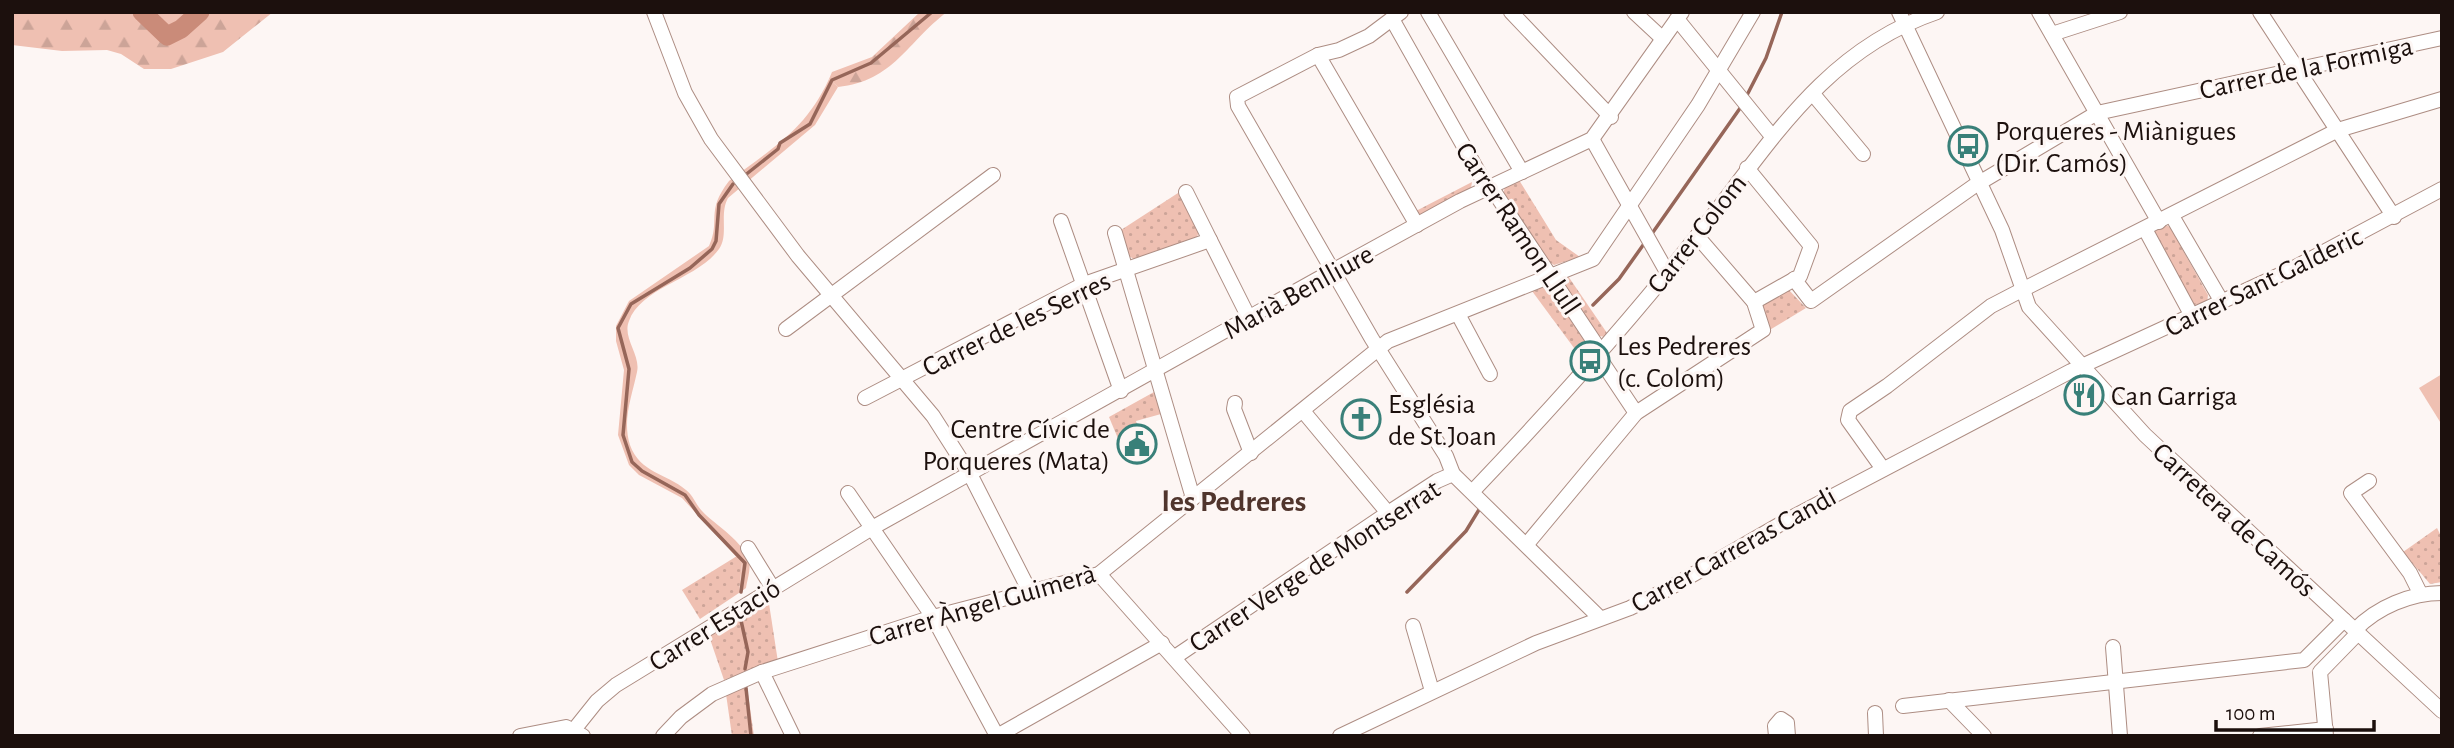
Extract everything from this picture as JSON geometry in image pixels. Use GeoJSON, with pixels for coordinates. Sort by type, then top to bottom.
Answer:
{"type":"FeatureCollection","features":[{"type":"Feature","properties":{"kind":"street"},"geometry":{"type":"LineString","coordinates":[[654,12],[685,93],[742,181],[830,296],[933,416],[970,474],[1030,592]]}},
{"type":"Feature","properties":{"kind":"street"},"geometry":{"type":"LineString","coordinates":[[1428,12],[1522,172]]}},
{"type":"Feature","properties":{"kind":"street"},"geometry":{"type":"LineString","coordinates":[[1511,12],[1611,117]]}},
{"type":"Feature","properties":{"kind":"street"},"geometry":{"type":"LineString","coordinates":[[1634,12],[1663,39]]}},
{"type":"Feature","properties":{"kind":"street","name":"Carrer Àngel Guimerà"},"geometry":{"type":"LineString","coordinates":[[663,736],[681,717],[712,694],[762,672],[933,617],[1099,574],[1388,341],[1592,259],[1631,206],[1720,72],[1753,12]]}},
{"type":"Feature","properties":{"kind":"street","name":"Carrer Colom"},"geometry":{"type":"LineString","coordinates":[[1474,491],[1598,356],[1697,236],[1771,135],[1843,62],[1902,19],[1937,12]]}},
{"type":"Feature","properties":{"kind":"street"},"geometry":{"type":"LineString","coordinates":[[2039,12],[2097,113],[2222,302]]}},
{"type":"Feature","properties":{"kind":"street"},"geometry":{"type":"LineString","coordinates":[[2052,34],[2120,12]]}},
{"type":"Feature","properties":{"kind":"street"},"geometry":{"type":"LineString","coordinates":[[2260,12],[2394,216]]}},
{"type":"Feature","properties":{"kind":"street"},"geometry":{"type":"LineString","coordinates":[[1396,16],[1369,36],[1339,50],[1318,55],[1237,97],[1238,106],[1378,349],[1446,456],[1453,474],[1474,491],[1600,618]]}},
{"type":"Feature","properties":{"kind":"street","name":"Carrer Ramon Llull"},"geometry":{"type":"LineString","coordinates":[[1396,16],[1425,78],[1484,182],[1491,187],[1552,276],[1595,343],[1598,356],[1636,413]]}},
{"type":"Feature","properties":{"kind":"street"},"geometry":{"type":"LineString","coordinates":[[1680,16],[1720,72],[1771,135]]}},
{"type":"Feature","properties":{"kind":"street","name":"Marià Benlliure"},"geometry":{"type":"LineString","coordinates":[[872,528],[1156,372],[1333,270],[1491,187],[1592,139],[1611,117],[1680,16]]}},
{"type":"Feature","properties":{"kind":"street","name":"Carretera de Camós"},"geometry":{"type":"LineString","coordinates":[[1902,19],[1981,182],[2002,230],[2029,307],[2145,435],[2442,710]]}},
{"type":"Feature","properties":{"kind":"street","name":"Carrer de la Formiga"},"geometry":{"type":"LineString","coordinates":[[1794,279],[1811,301],[1981,182],[2097,113],[2442,38]]}},
{"type":"Feature","properties":{"kind":"street"},"geometry":{"type":"LineString","coordinates":[[1318,55],[1417,225]]}},
{"type":"Feature","properties":{"kind":"street"},"geometry":{"type":"LineString","coordinates":[[1813,94],[1863,154]]}},
{"type":"Feature","properties":{"kind":"street"},"geometry":{"type":"LineString","coordinates":[[1883,470],[1848,420],[1848,416],[1856,405],[1887,387],[1991,306],[2338,130],[2442,99]]}},
{"type":"Feature","properties":{"kind":"street"},"geometry":{"type":"LineString","coordinates":[[1592,139],[1667,272]]}},
{"type":"Feature","properties":{"kind":"street"},"geometry":{"type":"LineString","coordinates":[[1747,168],[1811,246],[1800,276],[1754,302]]}},
{"type":"Feature","properties":{"kind":"street"},"geometry":{"type":"LineString","coordinates":[[786,329],[993,175]]}},
{"type":"Feature","properties":{"kind":"street","name":"Carrer Sant Galderic"},"geometry":{"type":"LineString","coordinates":[[2083,368],[2222,302],[2442,189]]}},
{"type":"Feature","properties":{"kind":"street"},"geometry":{"type":"LineString","coordinates":[[1186,192],[1248,318]]}},
{"type":"Feature","properties":{"kind":"street"},"geometry":{"type":"LineString","coordinates":[[1061,221],[1121,391]]}},
{"type":"Feature","properties":{"kind":"street"},"geometry":{"type":"LineString","coordinates":[[2145,229],[2192,316]]}},
{"type":"Feature","properties":{"kind":"street"},"geometry":{"type":"LineString","coordinates":[[1115,233],[1193,498]]}},
{"type":"Feature","properties":{"kind":"street"},"geometry":{"type":"LineString","coordinates":[[1527,544],[1636,413],[1763,330],[1754,302],[1697,236]]}},
{"type":"Feature","properties":{"kind":"street","name":"Carrer de les Serres"},"geometry":{"type":"LineString","coordinates":[[865,398],[1084,284],[1210,240]]}},
{"type":"Feature","properties":{"kind":"street"},"geometry":{"type":"LineString","coordinates":[[1458,314],[1490,374]]}},
{"type":"Feature","properties":{"kind":"street","name":"Carrer Carreras Candi"},"geometry":{"type":"LineString","coordinates":[[1340,736],[1536,643],[1668,589],[1791,518],[2071,371],[2083,368]]}},
{"type":"Feature","properties":{"kind":"street"},"geometry":{"type":"LineString","coordinates":[[1236,403],[1234,409],[1251,453]]}},
{"type":"Feature","properties":{"kind":"street"},"geometry":{"type":"LineString","coordinates":[[1303,411],[1388,513]]}},
{"type":"Feature","properties":{"kind":"street","name":"Carrer Verge de Montserrat"},"geometry":{"type":"LineString","coordinates":[[1175,657],[1388,513],[1437,481],[1453,474]]}},
{"type":"Feature","properties":{"kind":"street"},"geometry":{"type":"LineString","coordinates":[[2369,481],[2351,493],[2410,573],[2420,593]]}},
{"type":"Feature","properties":{"kind":"street"},"geometry":{"type":"LineString","coordinates":[[848,493],[933,617],[997,736],[1162,643]]}},
{"type":"Feature","properties":{"kind":"street","name":"Carrer Estació"},"geometry":{"type":"LineString","coordinates":[[575,734],[597,701],[616,685],[872,528]]}},
{"type":"Feature","properties":{"kind":"street"},"geometry":{"type":"LineString","coordinates":[[748,548],[772,587]]}},
{"type":"Feature","properties":{"kind":"street"},"geometry":{"type":"LineString","coordinates":[[1099,574],[1243,736]]}},
{"type":"Feature","properties":{"kind":"street"},"geometry":{"type":"LineString","coordinates":[[1903,706],[2304,660],[2378,612],[2420,593],[2442,593]]}},
{"type":"Feature","properties":{"kind":"street"},"geometry":{"type":"LineString","coordinates":[[1413,626],[1432,691]]}},
{"type":"Feature","properties":{"kind":"street"},"geometry":{"type":"LineString","coordinates":[[2260,736],[2326,732],[2319,681],[2324,666],[2352,628]]}},
{"type":"Feature","properties":{"kind":"street"},"geometry":{"type":"LineString","coordinates":[[2113,647],[2120,736]]}},
{"type":"Feature","properties":{"kind":"street"},"geometry":{"type":"LineString","coordinates":[[2311,654],[2324,666]]}},
{"type":"Feature","properties":{"kind":"street"},"geometry":{"type":"LineString","coordinates":[[762,672],[793,736]]}},
{"type":"Feature","properties":{"kind":"street"},"geometry":{"type":"LineString","coordinates":[[1949,700],[1984,736]]}},
{"type":"Feature","properties":{"kind":"street"},"geometry":{"type":"LineString","coordinates":[[1875,713],[1876,736]]}},
{"type":"Feature","properties":{"kind":"street"},"geometry":{"type":"LineString","coordinates":[[1776,736],[1776,726],[1782,719],[1787,723],[1788,736]]}},
{"type":"Feature","properties":{"kind":"street"},"geometry":{"type":"LineString","coordinates":[[520,736],[566,727],[575,734]]}},
{"type":"Feature","properties":{"kind":"green space"},"geometry":{"type":"Polygon","coordinates":[[[12,12],[273,12],[223,52],[171,69],[144,69],[121,54],[107,50],[62,51],[12,45],[12,12]]]}},
{"type":"Feature","properties":{"kind":"green space"},"geometry":{"type":"Polygon","coordinates":[[[920,12],[947,12],[887,69],[873,77],[838,87],[829,79],[832,72],[872,57],[920,12]]]}},
{"type":"Feature","properties":{"kind":"green space"},"geometry":{"type":"Polygon","coordinates":[[[829,79],[838,87],[815,125],[728,198],[719,249],[698,268],[645,300],[635,309],[627,327],[638,366],[627,417],[630,445],[640,461],[686,490],[702,511],[742,548],[750,568],[746,588],[739,593],[742,563],[682,498],[639,475],[629,465],[618,435],[624,370],[616,341],[616,326],[629,301],[709,246],[717,201],[729,181],[773,148],[798,125],[820,97],[829,79]]]}},
{"type":"Feature","properties":{"kind":"green space"},"geometry":{"type":"Polygon","coordinates":[[[1519,180],[1556,240],[1580,257],[1554,265],[1548,261],[1503,194],[1505,187],[1519,180]]]}},
{"type":"Feature","properties":{"kind":"green space"},"geometry":{"type":"Polygon","coordinates":[[[1472,182],[1471,188],[1421,215],[1414,212],[1472,182]]]}},
{"type":"Feature","properties":{"kind":"green space"},"geometry":{"type":"Polygon","coordinates":[[[1178,193],[1199,232],[1196,239],[1135,260],[1129,256],[1121,230],[1178,193]]]}},
{"type":"Feature","properties":{"kind":"green space"},"geometry":{"type":"Polygon","coordinates":[[[2166,225],[2170,227],[2208,295],[2207,304],[2192,305],[2153,232],[2166,225]]]}},
{"type":"Feature","properties":{"kind":"green space"},"geometry":{"type":"Polygon","coordinates":[[[1568,276],[1607,333],[1605,337],[1599,336],[1563,285],[1565,277],[1568,276]]]}},
{"type":"Feature","properties":{"kind":"green space"},"geometry":{"type":"Polygon","coordinates":[[[1540,287],[1551,290],[1589,351],[1583,355],[1577,352],[1532,291],[1540,287]]]}},
{"type":"Feature","properties":{"kind":"green space"},"geometry":{"type":"Polygon","coordinates":[[[1788,289],[1806,308],[1768,331],[1761,308],[1763,302],[1788,289]]]}},
{"type":"Feature","properties":{"kind":"green space"},"geometry":{"type":"Polygon","coordinates":[[[2442,374],[2442,425],[2419,388],[2442,374]]]}},
{"type":"Feature","properties":{"kind":"green space"},"geometry":{"type":"Polygon","coordinates":[[[1154,392],[1161,414],[1136,421],[1139,432],[1119,441],[1109,417],[1154,392]]]}},
{"type":"Feature","properties":{"kind":"green space"},"geometry":{"type":"Polygon","coordinates":[[[2437,528],[2442,538],[2442,582],[2430,584],[2403,552],[2437,528]]]}},
{"type":"Feature","properties":{"kind":"green space"},"geometry":{"type":"Polygon","coordinates":[[[737,556],[742,563],[739,593],[700,619],[682,590],[737,556]]]}},
{"type":"Feature","properties":{"kind":"green space"},"geometry":{"type":"Polygon","coordinates":[[[768,597],[778,662],[724,680],[709,636],[768,597]]]}},
{"type":"Feature","properties":{"kind":"green space"},"geometry":{"type":"Polygon","coordinates":[[[747,687],[754,736],[732,736],[726,694],[747,687]]]}},
{"type":"Feature","properties":{"kind":"waterway"},"geometry":{"type":"LineString","coordinates":[[142,12],[167,36],[181,29],[200,12]]}},
{"type":"Feature","properties":{"kind":"waterway"},"geometry":{"type":"LineString","coordinates":[[744,176],[778,149],[780,143],[810,124],[832,80],[871,63],[932,12]]}},
{"type":"Feature","properties":{"kind":"waterway"},"geometry":{"type":"LineString","coordinates":[[1746,97],[1766,58],[1782,12]]}},
{"type":"Feature","properties":{"kind":"waterway"},"geometry":{"type":"LineString","coordinates":[[1651,235],[1743,104]]}},
{"type":"Feature","properties":{"kind":"waterway"},"geometry":{"type":"LineString","coordinates":[[733,184],[719,204],[716,241],[712,249],[690,268],[631,304],[618,328],[629,369],[623,435],[632,462],[642,471],[685,495],[699,515],[745,563],[741,592]]}},
{"type":"Feature","properties":{"kind":"waterway"},"geometry":{"type":"LineString","coordinates":[[1593,305],[1619,279],[1646,241]]}},
{"type":"Feature","properties":{"kind":"waterway"},"geometry":{"type":"LineString","coordinates":[[1407,592],[1466,531],[1480,508]]}},
{"type":"Feature","properties":{"kind":"waterway"},"geometry":{"type":"LineString","coordinates":[[740,616],[748,652],[745,669]]}},
{"type":"Feature","properties":{"kind":"waterway"},"geometry":{"type":"LineString","coordinates":[[746,688],[751,736]]}},
{"type":"Feature","properties":{"kind":"place","name":"Porqueres - Miànigues (Dir. Camós)"},"geometry":{"type":"Point","coordinates":[1968,146]}},
{"type":"Feature","properties":{"kind":"place","name":"Les Pedreres (c. Colom)"},"geometry":{"type":"Point","coordinates":[1590,361]}},
{"type":"Feature","properties":{"kind":"place","name":"Can Garriga"},"geometry":{"type":"Point","coordinates":[2084,395]}},
{"type":"Feature","properties":{"kind":"place","name":"Església de St.Joan"},"geometry":{"type":"Point","coordinates":[1361,419]}},
{"type":"Feature","properties":{"kind":"place","name":"Centre Cívic de Porqueres (Mata)"},"geometry":{"type":"Point","coordinates":[1137,444]}},
{"type":"Feature","properties":{"kind":"district","name":"les Pedreres"},"geometry":{"type":"Point","coordinates":[1234,501]}}]}
